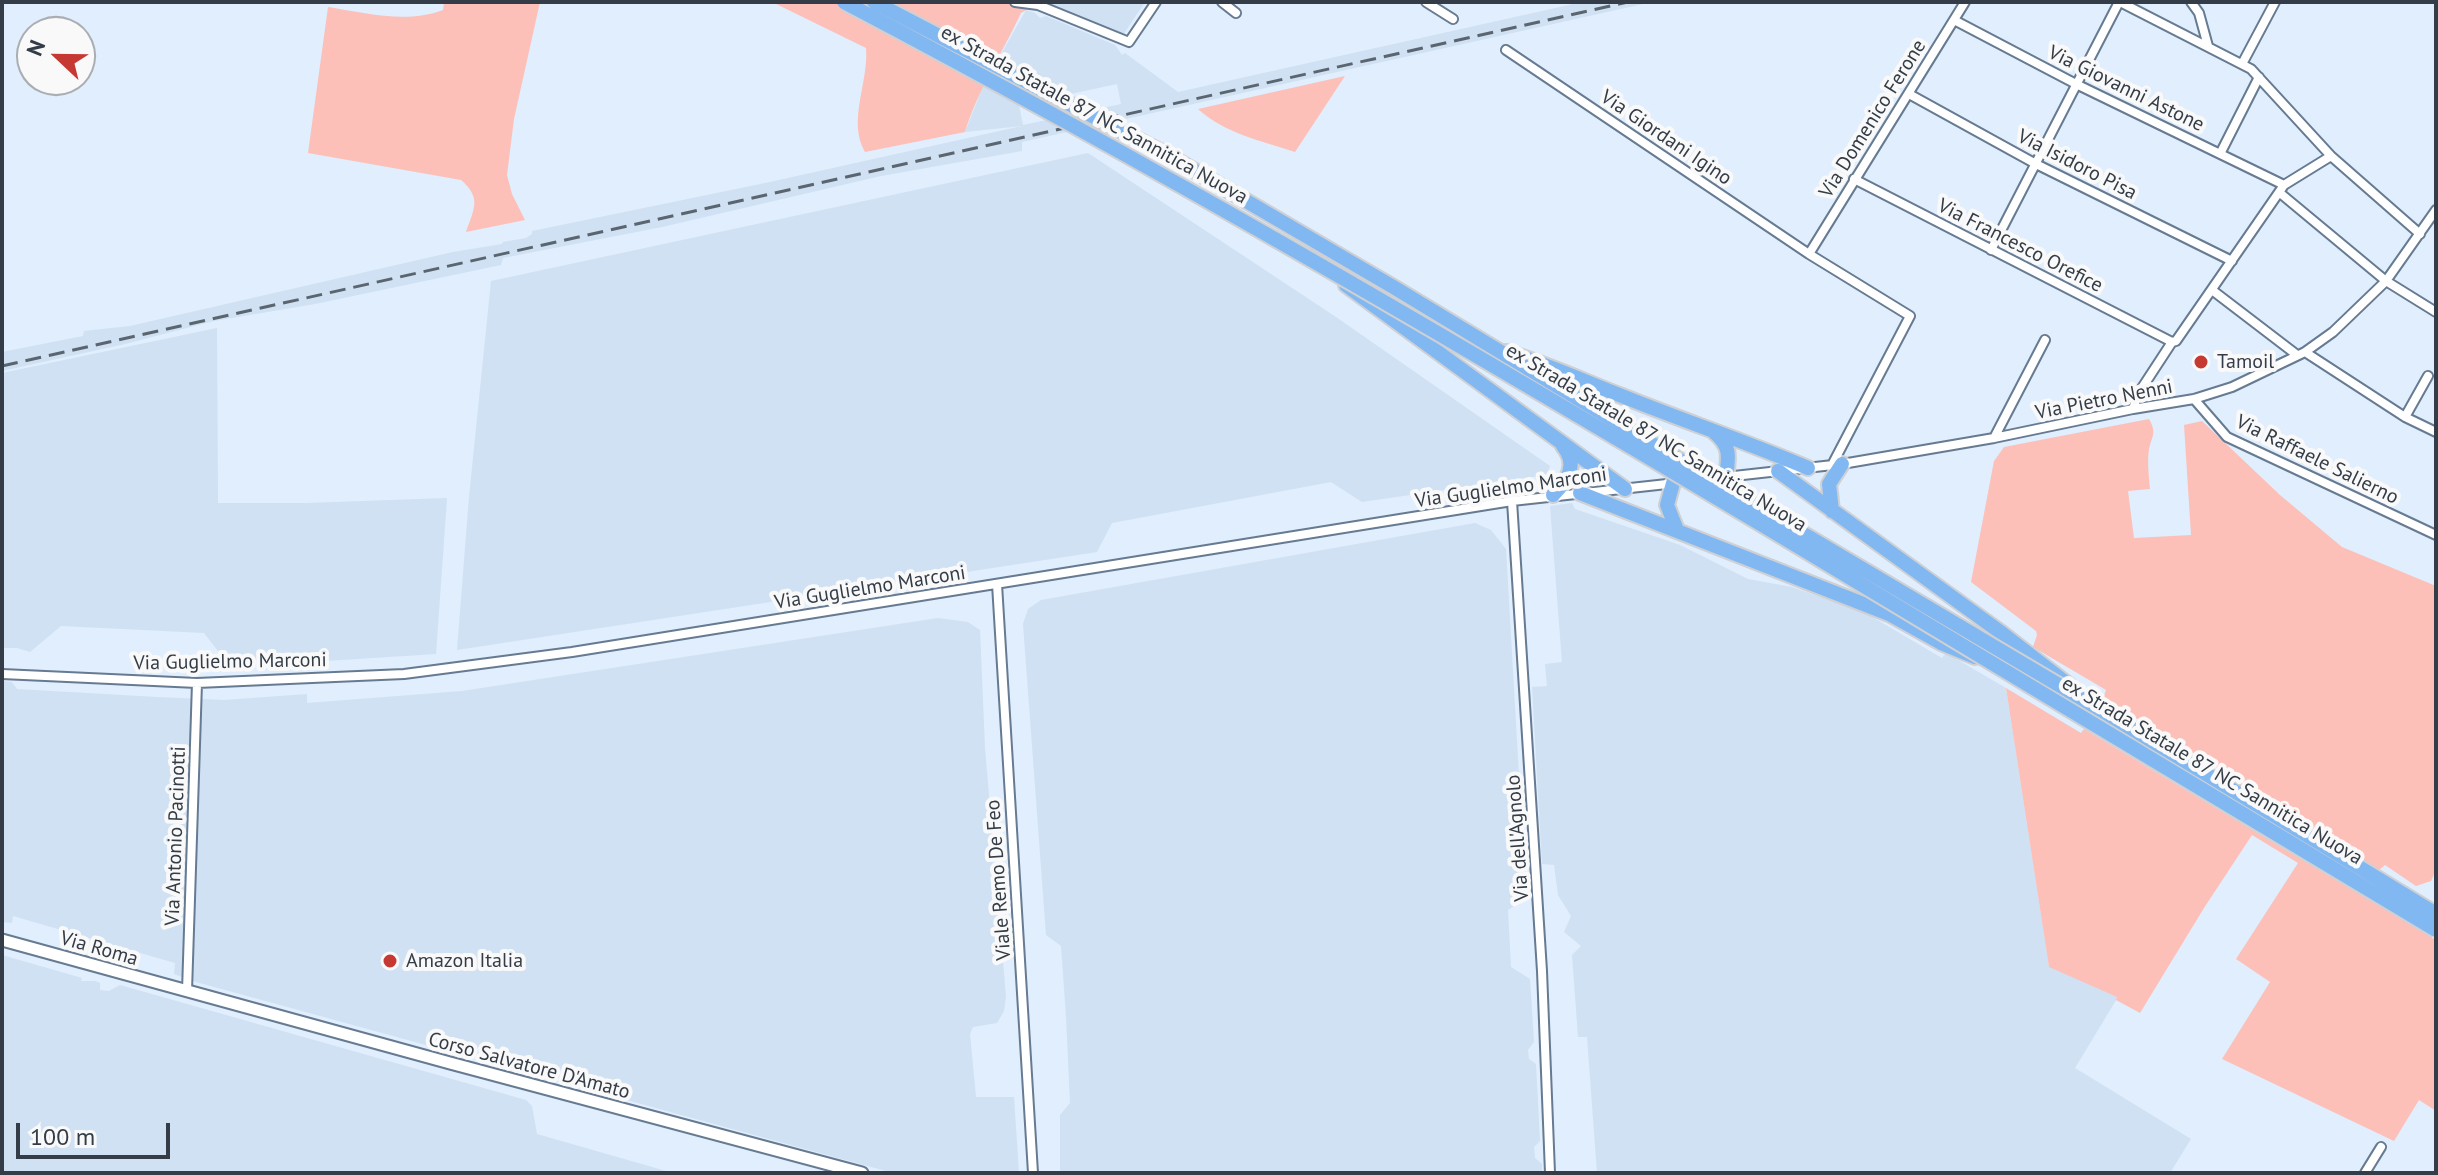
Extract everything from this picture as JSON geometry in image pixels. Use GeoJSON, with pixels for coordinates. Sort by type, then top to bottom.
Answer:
{"type":"FeatureCollection","features":[{"type":"Feature","properties":{"kind":"highway","name":"ex Strada Statale 87 NC Sannitica Nuova"},"geometry":{"type":"LineString","coordinates":[[844,2],[1005,87],[1315,260],[2436,930]]}},
{"type":"Feature","properties":{"kind":"highway","name":"ex Strada Statale 87 NC Sannitica Nuova"},"geometry":{"type":"LineString","coordinates":[[874,2],[1171,157],[2096,707],[2436,914]]}},
{"type":"Feature","properties":{"kind":"highway"},"geometry":{"type":"LineString","coordinates":[[1315,260],[1365,300],[1625,489]]}},
{"type":"Feature","properties":{"kind":"highway"},"geometry":{"type":"LineString","coordinates":[[1498,350],[1542,362],[1623,397],[1808,468]]}},
{"type":"Feature","properties":{"kind":"highway"},"geometry":{"type":"LineString","coordinates":[[1708,428],[1724,440],[1730,452],[1732,476]]}},
{"type":"Feature","properties":{"kind":"highway"},"geometry":{"type":"LineString","coordinates":[[1553,495],[1565,482],[1572,463],[1569,453],[1558,440]]}},
{"type":"Feature","properties":{"kind":"highway"},"geometry":{"type":"LineString","coordinates":[[1832,511],[1829,484],[1837,464]]}},
{"type":"Feature","properties":{"kind":"highway"},"geometry":{"type":"LineString","coordinates":[[1778,471],[2003,634],[2096,707]]}},
{"type":"Feature","properties":{"kind":"highway"},"geometry":{"type":"LineString","coordinates":[[1673,483],[1667,505],[1677,530]]}},
{"type":"Feature","properties":{"kind":"highway"},"geometry":{"type":"LineString","coordinates":[[1580,493],[1889,614],[1941,643],[2005,670]]}},
{"type":"Feature","properties":{"kind":"street"},"geometry":{"type":"LineString","coordinates":[[1015,2],[1038,5],[1129,42],[1156,2]]}},
{"type":"Feature","properties":{"kind":"street"},"geometry":{"type":"LineString","coordinates":[[1222,2],[1236,13]]}},
{"type":"Feature","properties":{"kind":"street"},"geometry":{"type":"LineString","coordinates":[[1426,2],[1453,19]]}},
{"type":"Feature","properties":{"kind":"street","name":"Via Domenico Ferone"},"geometry":{"type":"LineString","coordinates":[[1809,254],[1965,2]]}},
{"type":"Feature","properties":{"kind":"street"},"geometry":{"type":"LineString","coordinates":[[1991,250],[2119,2],[2242,64],[2259,77],[2331,156],[2420,234]]}},
{"type":"Feature","properties":{"kind":"street"},"geometry":{"type":"LineString","coordinates":[[2191,2],[2199,13],[2208,46]]}},
{"type":"Feature","properties":{"kind":"street"},"geometry":{"type":"LineString","coordinates":[[2242,64],[2275,2]]}},
{"type":"Feature","properties":{"kind":"street","name":"Via Giovanni Astone"},"geometry":{"type":"LineString","coordinates":[[1954,20],[2220,154],[2282,189],[2386,281],[2436,312]]}},
{"type":"Feature","properties":{"kind":"street","name":"Via Giordani Igino"},"geometry":{"type":"LineString","coordinates":[[1506,50],[1809,254],[1910,316],[1837,464]]}},
{"type":"Feature","properties":{"kind":"street"},"geometry":{"type":"LineString","coordinates":[[2220,154],[2259,77]]}},
{"type":"Feature","properties":{"kind":"street","name":"Via Isidoro Pisa"},"geometry":{"type":"LineString","coordinates":[[1909,94],[2036,164],[2232,261]]}},
{"type":"Feature","properties":{"kind":"street"},"geometry":{"type":"LineString","coordinates":[[2133,409],[2138,394],[2172,342],[2176,341],[2282,189],[2331,156]]}},
{"type":"Feature","properties":{"kind":"street","name":"Via Francesco Orefice"},"geometry":{"type":"LineString","coordinates":[[1854,179],[2172,342]]}},
{"type":"Feature","properties":{"kind":"street","name":"Via Pietro Nenni"},"geometry":{"type":"LineString","coordinates":[[1732,476],[1837,464],[1994,438],[2194,399],[2232,387],[2301,354],[2333,332],[2386,281],[2436,210]]}},
{"type":"Feature","properties":{"kind":"street"},"geometry":{"type":"LineString","coordinates":[[2212,290],[2301,354],[2405,417],[2436,432]]}},
{"type":"Feature","properties":{"kind":"street","name":"Via Pietro Nenni"},"geometry":{"type":"LineString","coordinates":[[1994,438],[2045,340]]}},
{"type":"Feature","properties":{"kind":"street"},"geometry":{"type":"LineString","coordinates":[[2405,417],[2428,376]]}},
{"type":"Feature","properties":{"kind":"street","name":"Via Raffaele Salierno"},"geometry":{"type":"LineString","coordinates":[[2194,399],[2227,437],[2436,535]]}},
{"type":"Feature","properties":{"kind":"street","name":"Via Guglielmo Marconi"},"geometry":{"type":"LineString","coordinates":[[2,674],[197,683],[404,674],[572,652],[1512,501],[1732,476]]}},
{"type":"Feature","properties":{"kind":"street","name":"Via dell'Agnolo"},"geometry":{"type":"LineString","coordinates":[[1512,501],[1542,971],[1550,1173]]}},
{"type":"Feature","properties":{"kind":"street","name":"Viale Remo De Feo"},"geometry":{"type":"LineString","coordinates":[[997,584],[1033,1173]]}},
{"type":"Feature","properties":{"kind":"street","name":"Via Antonio Pacinotti"},"geometry":{"type":"LineString","coordinates":[[187,991],[197,683]]}},
{"type":"Feature","properties":{"kind":"street","name":"Via Roma"},"geometry":{"type":"LineString","coordinates":[[2,940],[187,991]]}},
{"type":"Feature","properties":{"kind":"street","name":"Corso Salvatore D'Amato"},"geometry":{"type":"LineString","coordinates":[[187,991],[833,1169],[862,1173]]}},
{"type":"Feature","properties":{"kind":"street"},"geometry":{"type":"LineString","coordinates":[[2365,1173],[2381,1147]]}},
{"type":"Feature","properties":{"kind":"shaded area"},"geometry":{"type":"Polygon","coordinates":[[[444,2],[540,2],[514,119],[507,175],[512,194],[525,220],[466,232],[474,198],[461,180],[308,153],[328,7],[400,17],[443,10],[444,2]]]}},
{"type":"Feature","properties":{"kind":"shaded area"},"geometry":{"type":"Polygon","coordinates":[[[772,2],[1028,2],[984,86],[965,132],[865,152],[860,140],[858,114],[866,48],[772,2]]]}},
{"type":"Feature","properties":{"kind":"shaded area"},"geometry":{"type":"Polygon","coordinates":[[[1044,2],[1145,2],[1123,35],[1044,2]]]}},
{"type":"Feature","properties":{"kind":"shaded area"},"geometry":{"type":"Polygon","coordinates":[[[1575,2],[1652,2],[1022,142],[1022,151],[881,176],[662,227],[503,258],[501,265],[315,304],[214,321],[2,371],[2,352],[83,336],[84,331],[130,326],[453,252],[502,244],[526,238],[532,231],[1022,126],[965,132],[983,86],[1026,10],[1115,45],[1122,55],[1125,53],[1178,92],[1575,2]],[[1117,84],[1019,105],[1023,125],[1121,104],[1117,84]]]}},
{"type":"Feature","properties":{"kind":"shaded area"},"geometry":{"type":"Polygon","coordinates":[[[1345,76],[1295,152],[1231,130],[1198,109],[1345,76]]]}},
{"type":"Feature","properties":{"kind":"shaded area"},"geometry":{"type":"Polygon","coordinates":[[[1088,153],[1336,317],[1550,466],[1547,475],[1362,502],[1331,482],[1112,523],[1097,552],[457,650],[491,281],[1088,153]]]}},
{"type":"Feature","properties":{"kind":"shaded area"},"geometry":{"type":"Polygon","coordinates":[[[217,328],[218,503],[447,498],[436,654],[310,662],[225,660],[204,633],[61,626],[30,652],[2,648],[2,373],[217,328]]]}},
{"type":"Feature","properties":{"kind":"shaded area"},"geometry":{"type":"Polygon","coordinates":[[[2149,419],[2153,431],[2148,454],[2150,489],[2128,491],[2134,538],[2191,535],[2184,425],[2202,421],[2280,495],[2342,547],[2436,586],[2436,870],[2431,881],[2416,886],[2385,865],[2379,870],[2232,783],[2234,778],[2103,698],[2106,690],[2033,647],[2036,631],[1971,582],[1994,461],[2004,447],[2149,419]]]}},
{"type":"Feature","properties":{"kind":"shaded area"},"geometry":{"type":"Polygon","coordinates":[[[1572,503],[1575,509],[1680,545],[1748,579],[1792,587],[1824,598],[1824,594],[1852,605],[1942,658],[1946,653],[2006,688],[2049,966],[2118,997],[2075,1068],[2191,1139],[2170,1173],[1597,1173],[1587,1037],[1578,1037],[1572,955],[1581,946],[1564,932],[1571,916],[1558,895],[1554,865],[1542,864],[1532,687],[1547,686],[1545,664],[1562,662],[1550,506],[1572,503]]]}},
{"type":"Feature","properties":{"kind":"shaded area"},"geometry":{"type":"Polygon","coordinates":[[[1475,523],[1491,530],[1506,549],[1526,898],[1508,910],[1511,967],[1530,979],[1534,1042],[1528,1050],[1529,1059],[1536,1064],[1540,1141],[1534,1147],[1535,1158],[1542,1164],[1542,1173],[1060,1173],[1060,1115],[1070,1103],[1066,1016],[1061,946],[1046,935],[1023,624],[1028,609],[1041,600],[1475,523]]]}},
{"type":"Feature","properties":{"kind":"shaded area"},"geometry":{"type":"Polygon","coordinates":[[[938,618],[968,622],[980,630],[985,748],[1006,997],[1004,1011],[997,1023],[973,1027],[970,1034],[976,1097],[1014,1097],[1019,1173],[893,1173],[196,982],[174,974],[175,963],[13,916],[12,923],[2,922],[2,681],[12,682],[17,689],[224,700],[307,694],[307,703],[462,691],[938,618]]]}},
{"type":"Feature","properties":{"kind":"shaded area"},"geometry":{"type":"Polygon","coordinates":[[[2006,688],[2081,733],[2084,729],[2436,940],[2436,1111],[2419,1100],[2394,1141],[2222,1059],[2270,982],[2236,959],[2298,863],[2252,835],[2140,1013],[2116,1000],[2117,997],[2049,967],[2006,688]]]}},
{"type":"Feature","properties":{"kind":"shaded area"},"geometry":{"type":"Polygon","coordinates":[[[2,955],[82,978],[81,981],[95,981],[100,983],[100,990],[109,991],[120,985],[526,1100],[532,1106],[537,1134],[673,1173],[2,1173],[2,955]]]}},
{"type":"Feature","properties":{"kind":"railway"},"geometry":{"type":"LineString","coordinates":[[2,366],[1628,2]]}},
{"type":"Feature","properties":{"kind":"place","name":"Tamoil"},"geometry":{"type":"Point","coordinates":[2201,362]}},
{"type":"Feature","properties":{"kind":"place","name":"Amazon Italia"},"geometry":{"type":"Point","coordinates":[390,961]}}]}
